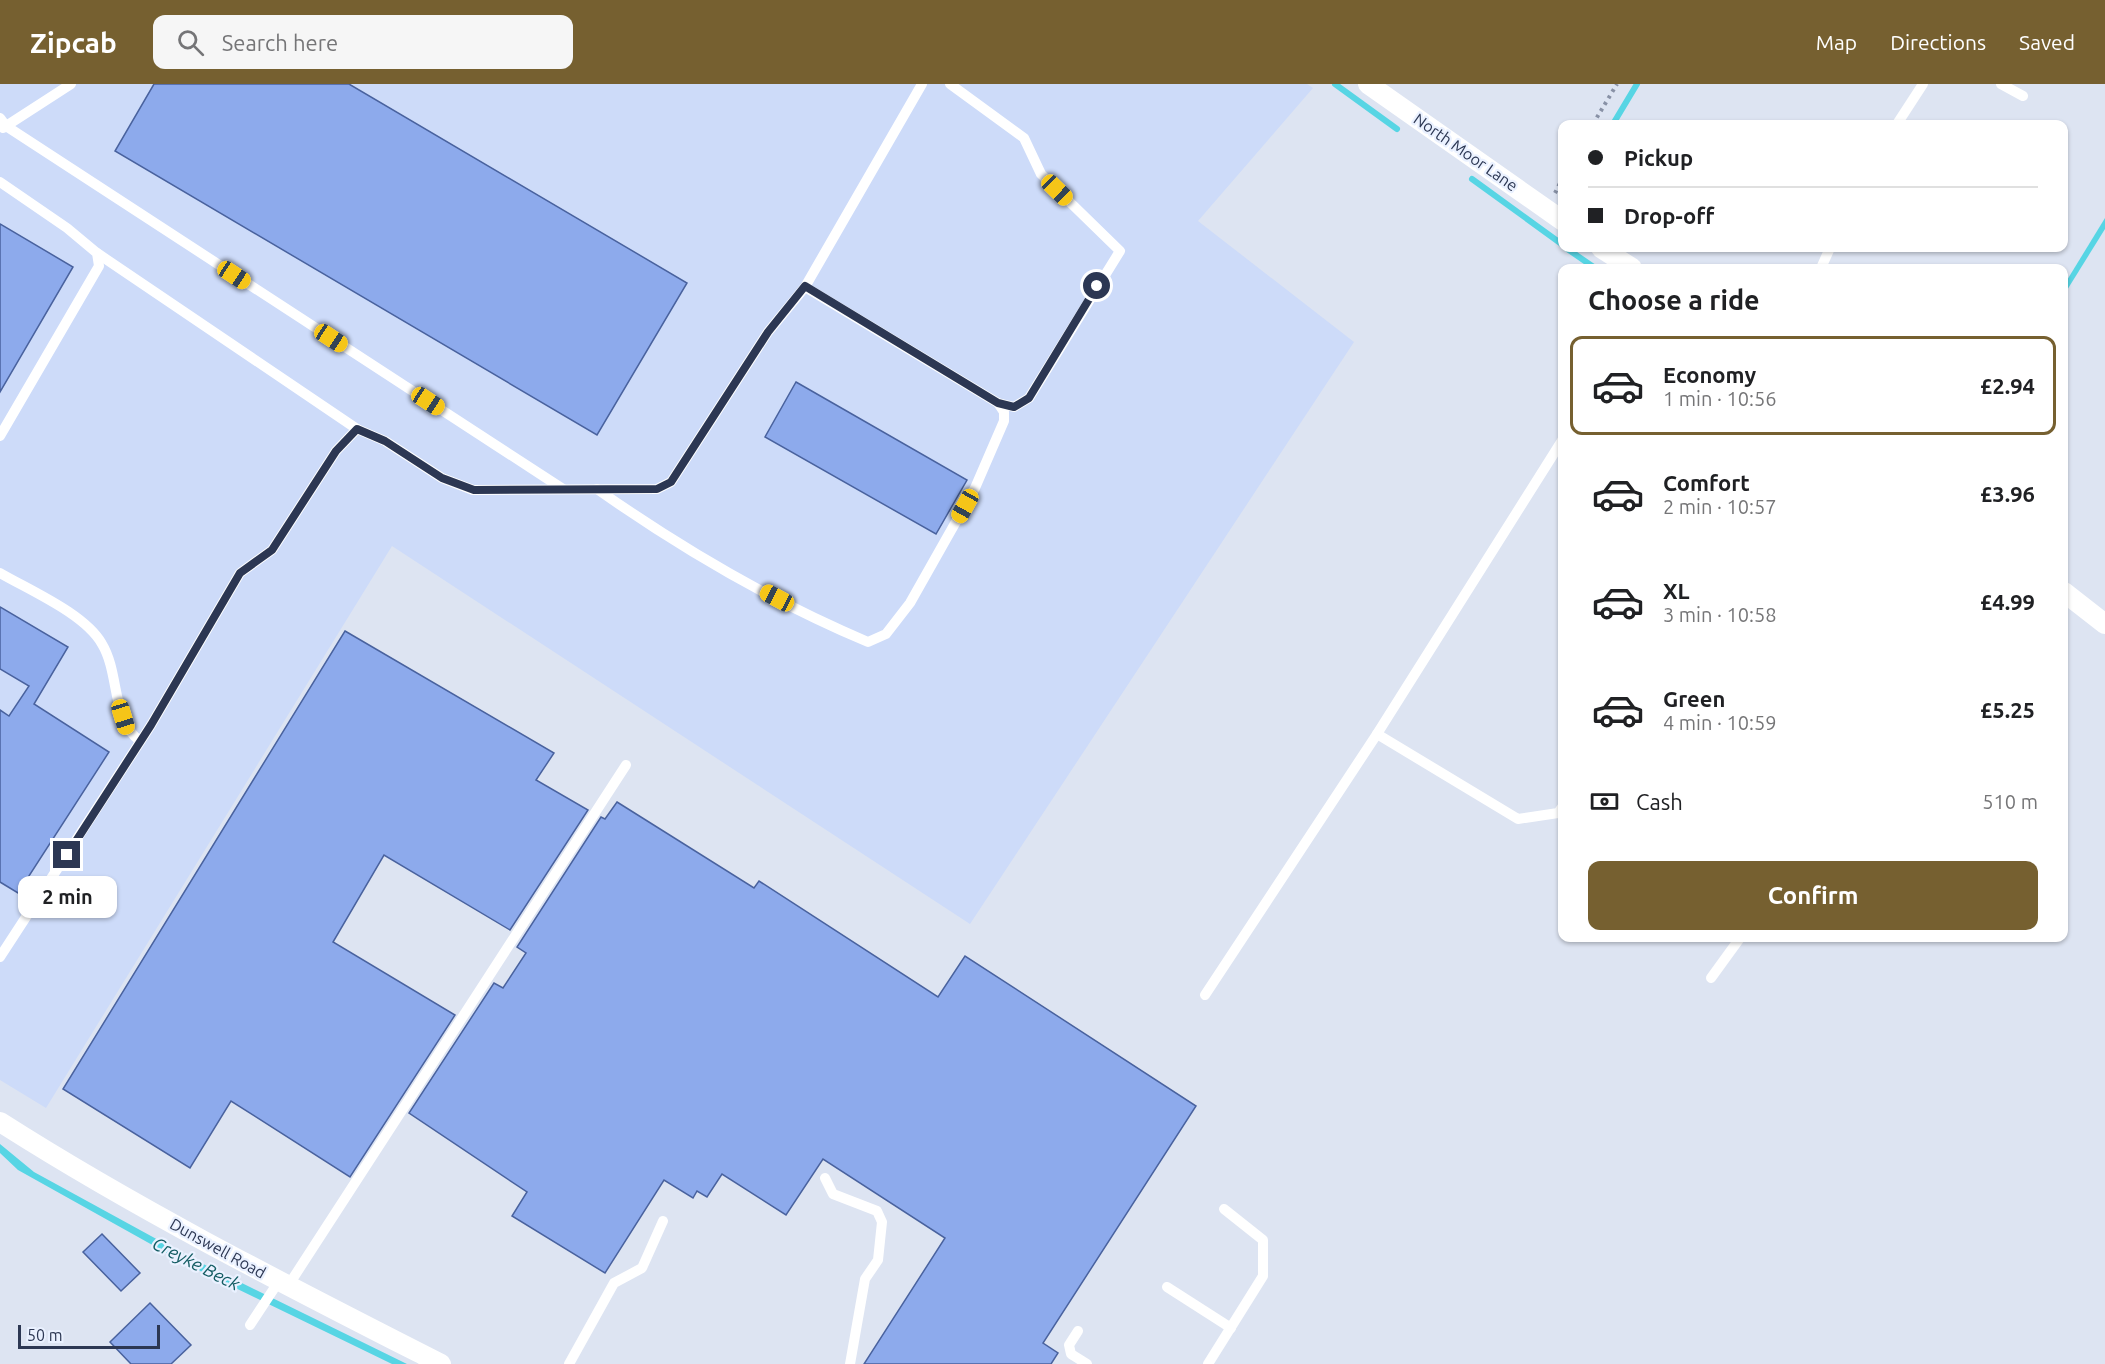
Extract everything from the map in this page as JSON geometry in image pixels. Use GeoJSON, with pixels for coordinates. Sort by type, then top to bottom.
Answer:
{"type":"FeatureCollection","features":[{"type":"Feature","properties":{"kind":"street","name":"North Moor Lane"},"geometry":{"type":"LineString","coordinates":[[1368,84],[1558,217]]}},
{"type":"Feature","properties":{"kind":"street"},"geometry":{"type":"LineString","coordinates":[[1608,252],[1626,264]]}},
{"type":"Feature","properties":{"kind":"street"},"geometry":{"type":"LineString","coordinates":[[2068,595],[2105,624]]}},
{"type":"Feature","properties":{"kind":"street","name":"Dunswell Road"},"geometry":{"type":"LineString","coordinates":[[0,1122],[280,1286],[441,1364]]}},
{"type":"Feature","properties":{"kind":"lane"},"geometry":{"type":"LineString","coordinates":[[71,84],[2,125],[563,489]]}},
{"type":"Feature","properties":{"kind":"lane"},"geometry":{"type":"LineString","coordinates":[[0,182],[67,228],[96,252],[357,429],[385,441],[442,478],[474,490],[657,489],[671,482],[768,332],[805,286],[922,84]]}},
{"type":"Feature","properties":{"kind":"lane"},"geometry":{"type":"LineString","coordinates":[[805,286],[998,403],[1014,407],[1029,398],[1120,251],[1041,174],[1024,138],[950,84]]}},
{"type":"Feature","properties":{"kind":"lane"},"geometry":{"type":"LineString","coordinates":[[1900,120],[1923,84]]}},
{"type":"Feature","properties":{"kind":"lane"},"geometry":{"type":"LineString","coordinates":[[2001,84],[2023,96]]}},
{"type":"Feature","properties":{"kind":"lane"},"geometry":{"type":"LineString","coordinates":[[0,436],[99,266],[96,252]]}},
{"type":"Feature","properties":{"kind":"lane"},"geometry":{"type":"LineString","coordinates":[[597,489],[649,525],[760,588],[828,625],[868,642],[886,634],[910,603],[975,488],[1004,421],[1004,412],[998,403]]}},
{"type":"Feature","properties":{"kind":"lane"},"geometry":{"type":"LineString","coordinates":[[0,957],[140,741],[240,573],[272,550],[336,451],[357,429]]}},
{"type":"Feature","properties":{"kind":"lane"},"geometry":{"type":"LineString","coordinates":[[1205,995],[1377,734],[1558,448]]}},
{"type":"Feature","properties":{"kind":"lane"},"geometry":{"type":"LineString","coordinates":[[0,573],[91,627],[104,646],[128,731],[140,741]]}},
{"type":"Feature","properties":{"kind":"lane"},"geometry":{"type":"LineString","coordinates":[[1377,734],[1518,819],[1558,813]]}},
{"type":"Feature","properties":{"kind":"lane"},"geometry":{"type":"LineString","coordinates":[[250,1326],[280,1286],[626,765]]}},
{"type":"Feature","properties":{"kind":"lane"},"geometry":{"type":"LineString","coordinates":[[1711,978],[1737,942]]}},
{"type":"Feature","properties":{"kind":"lane"},"geometry":{"type":"LineString","coordinates":[[825,1178],[833,1194],[877,1211],[882,1222],[878,1260],[865,1279],[850,1364]]}},
{"type":"Feature","properties":{"kind":"lane"},"geometry":{"type":"LineString","coordinates":[[1208,1364],[1263,1276],[1263,1240],[1224,1209]]}},
{"type":"Feature","properties":{"kind":"lane"},"geometry":{"type":"LineString","coordinates":[[569,1364],[614,1283],[642,1268],[663,1221]]}},
{"type":"Feature","properties":{"kind":"lane"},"geometry":{"type":"LineString","coordinates":[[1167,1287],[1231,1328]]}},
{"type":"Feature","properties":{"kind":"lane"},"geometry":{"type":"LineString","coordinates":[[1078,1331],[1069,1345],[1071,1354],[1087,1364]]}},
{"type":"Feature","properties":{"kind":"path"},"geometry":{"type":"LineString","coordinates":[[1595,120],[1617,84]]}},
{"type":"Feature","properties":{"kind":"shaded area"},"geometry":{"type":"Polygon","coordinates":[[[0,84],[1307,84],[1313,88],[1198,221],[1354,342],[970,924],[392,546],[46,1108],[0,1080],[0,84]]]}},
{"type":"Feature","properties":{"kind":"water"},"geometry":{"type":"Polygon","coordinates":[[[2105,218],[2105,229],[2068,289],[2068,278],[2105,218]]]}},
{"type":"Feature","properties":{"kind":"water","name":"Creyke Beck"},"geometry":{"type":"Polygon","coordinates":[[[0,1144],[34,1172],[193,1259],[407,1364],[392,1364],[190,1266],[18,1170],[0,1153],[0,1144]]]}},
{"type":"Feature","properties":{"kind":"building"},"geometry":{"type":"Polygon","coordinates":[[[154,84],[349,84],[687,283],[597,435],[115,151],[154,84]]]}},
{"type":"Feature","properties":{"kind":"building"},"geometry":{"type":"Polygon","coordinates":[[[0,224],[73,267],[0,392],[0,224]]]}},
{"type":"Feature","properties":{"kind":"building"},"geometry":{"type":"Polygon","coordinates":[[[796,382],[967,480],[936,534],[765,437],[796,382]]]}},
{"type":"Feature","properties":{"kind":"building"},"geometry":{"type":"Polygon","coordinates":[[[0,607],[68,647],[34,704],[109,752],[18,893],[0,882],[0,710],[9,716],[29,686],[0,669],[0,607]]]}},
{"type":"Feature","properties":{"kind":"building"},"geometry":{"type":"Polygon","coordinates":[[[345,631],[554,753],[536,780],[588,810],[510,930],[384,855],[333,942],[455,1015],[350,1177],[231,1101],[190,1168],[63,1089],[345,631]]]}},
{"type":"Feature","properties":{"kind":"building"},"geometry":{"type":"Polygon","coordinates":[[[617,802],[754,888],[759,881],[938,997],[965,956],[1196,1106],[1043,1343],[1058,1353],[1051,1364],[864,1364],[945,1238],[823,1159],[786,1215],[722,1174],[707,1197],[697,1191],[693,1198],[664,1180],[605,1273],[512,1216],[527,1192],[409,1113],[494,983],[503,988],[526,953],[517,947],[601,817],[605,819],[617,802]]]}},
{"type":"Feature","properties":{"kind":"building"},"geometry":{"type":"Polygon","coordinates":[[[102,1234],[140,1273],[121,1291],[83,1252],[102,1234]]]}},
{"type":"Feature","properties":{"kind":"building"},"geometry":{"type":"Polygon","coordinates":[[[150,1303],[191,1345],[171,1364],[131,1364],[110,1342],[150,1303]]]}},
{"type":"Feature","properties":{"kind":"waterway"},"geometry":{"type":"LineString","coordinates":[[1335,84],[1397,129]]}},
{"type":"Feature","properties":{"kind":"waterway"},"geometry":{"type":"LineString","coordinates":[[1615,120],[1637,84]]}},
{"type":"Feature","properties":{"kind":"waterway"},"geometry":{"type":"LineString","coordinates":[[1472,179],[1558,241]]}},
{"type":"Feature","properties":{"kind":"waterway"},"geometry":{"type":"LineString","coordinates":[[1572,252],[1589,264]]}},
{"type":"Feature","properties":{"kind":"route"},"geometry":{"type":"LineString","coordinates":[[67,855],[151,725],[240,573],[272,550],[336,451],[357,429],[385,441],[442,478],[474,490],[657,489],[671,482],[768,332],[805,286],[998,403],[1014,407],[1029,398],[1097,286]]}}]}
